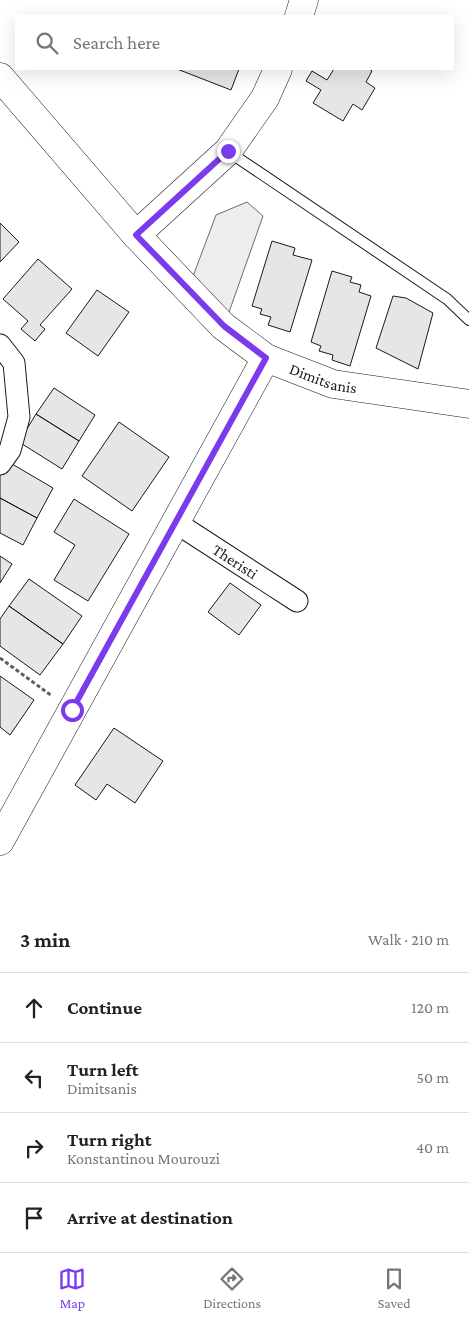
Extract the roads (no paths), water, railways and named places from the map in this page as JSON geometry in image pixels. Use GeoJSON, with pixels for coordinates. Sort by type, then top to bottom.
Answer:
{"type":"FeatureCollection","features":[{"type":"Feature","properties":{"kind":"street"},"geometry":{"type":"LineString","coordinates":[[299,15],[304,0]]}},
{"type":"Feature","properties":{"kind":"street"},"geometry":{"type":"LineString","coordinates":[[136,235],[228,151],[265,98],[278,70]]}},
{"type":"Feature","properties":{"kind":"street","name":"Dimitsanis"},"geometry":{"type":"LineString","coordinates":[[0,77],[136,235],[224,326],[266,358],[333,384],[469,404]]}},
{"type":"Feature","properties":{"kind":"street"},"geometry":{"type":"LineString","coordinates":[[0,345],[14,363],[19,417],[10,450],[0,464]]}},
{"type":"Feature","properties":{"kind":"street"},"geometry":{"type":"LineString","coordinates":[[0,841],[266,358]]}},
{"type":"Feature","properties":{"kind":"street","name":"Theristi"},"geometry":{"type":"LineString","coordinates":[[175,522],[296,601]]}},
{"type":"Feature","properties":{"kind":"lane"},"geometry":{"type":"LineString","coordinates":[[228,151],[447,299],[469,320]]}}]}
